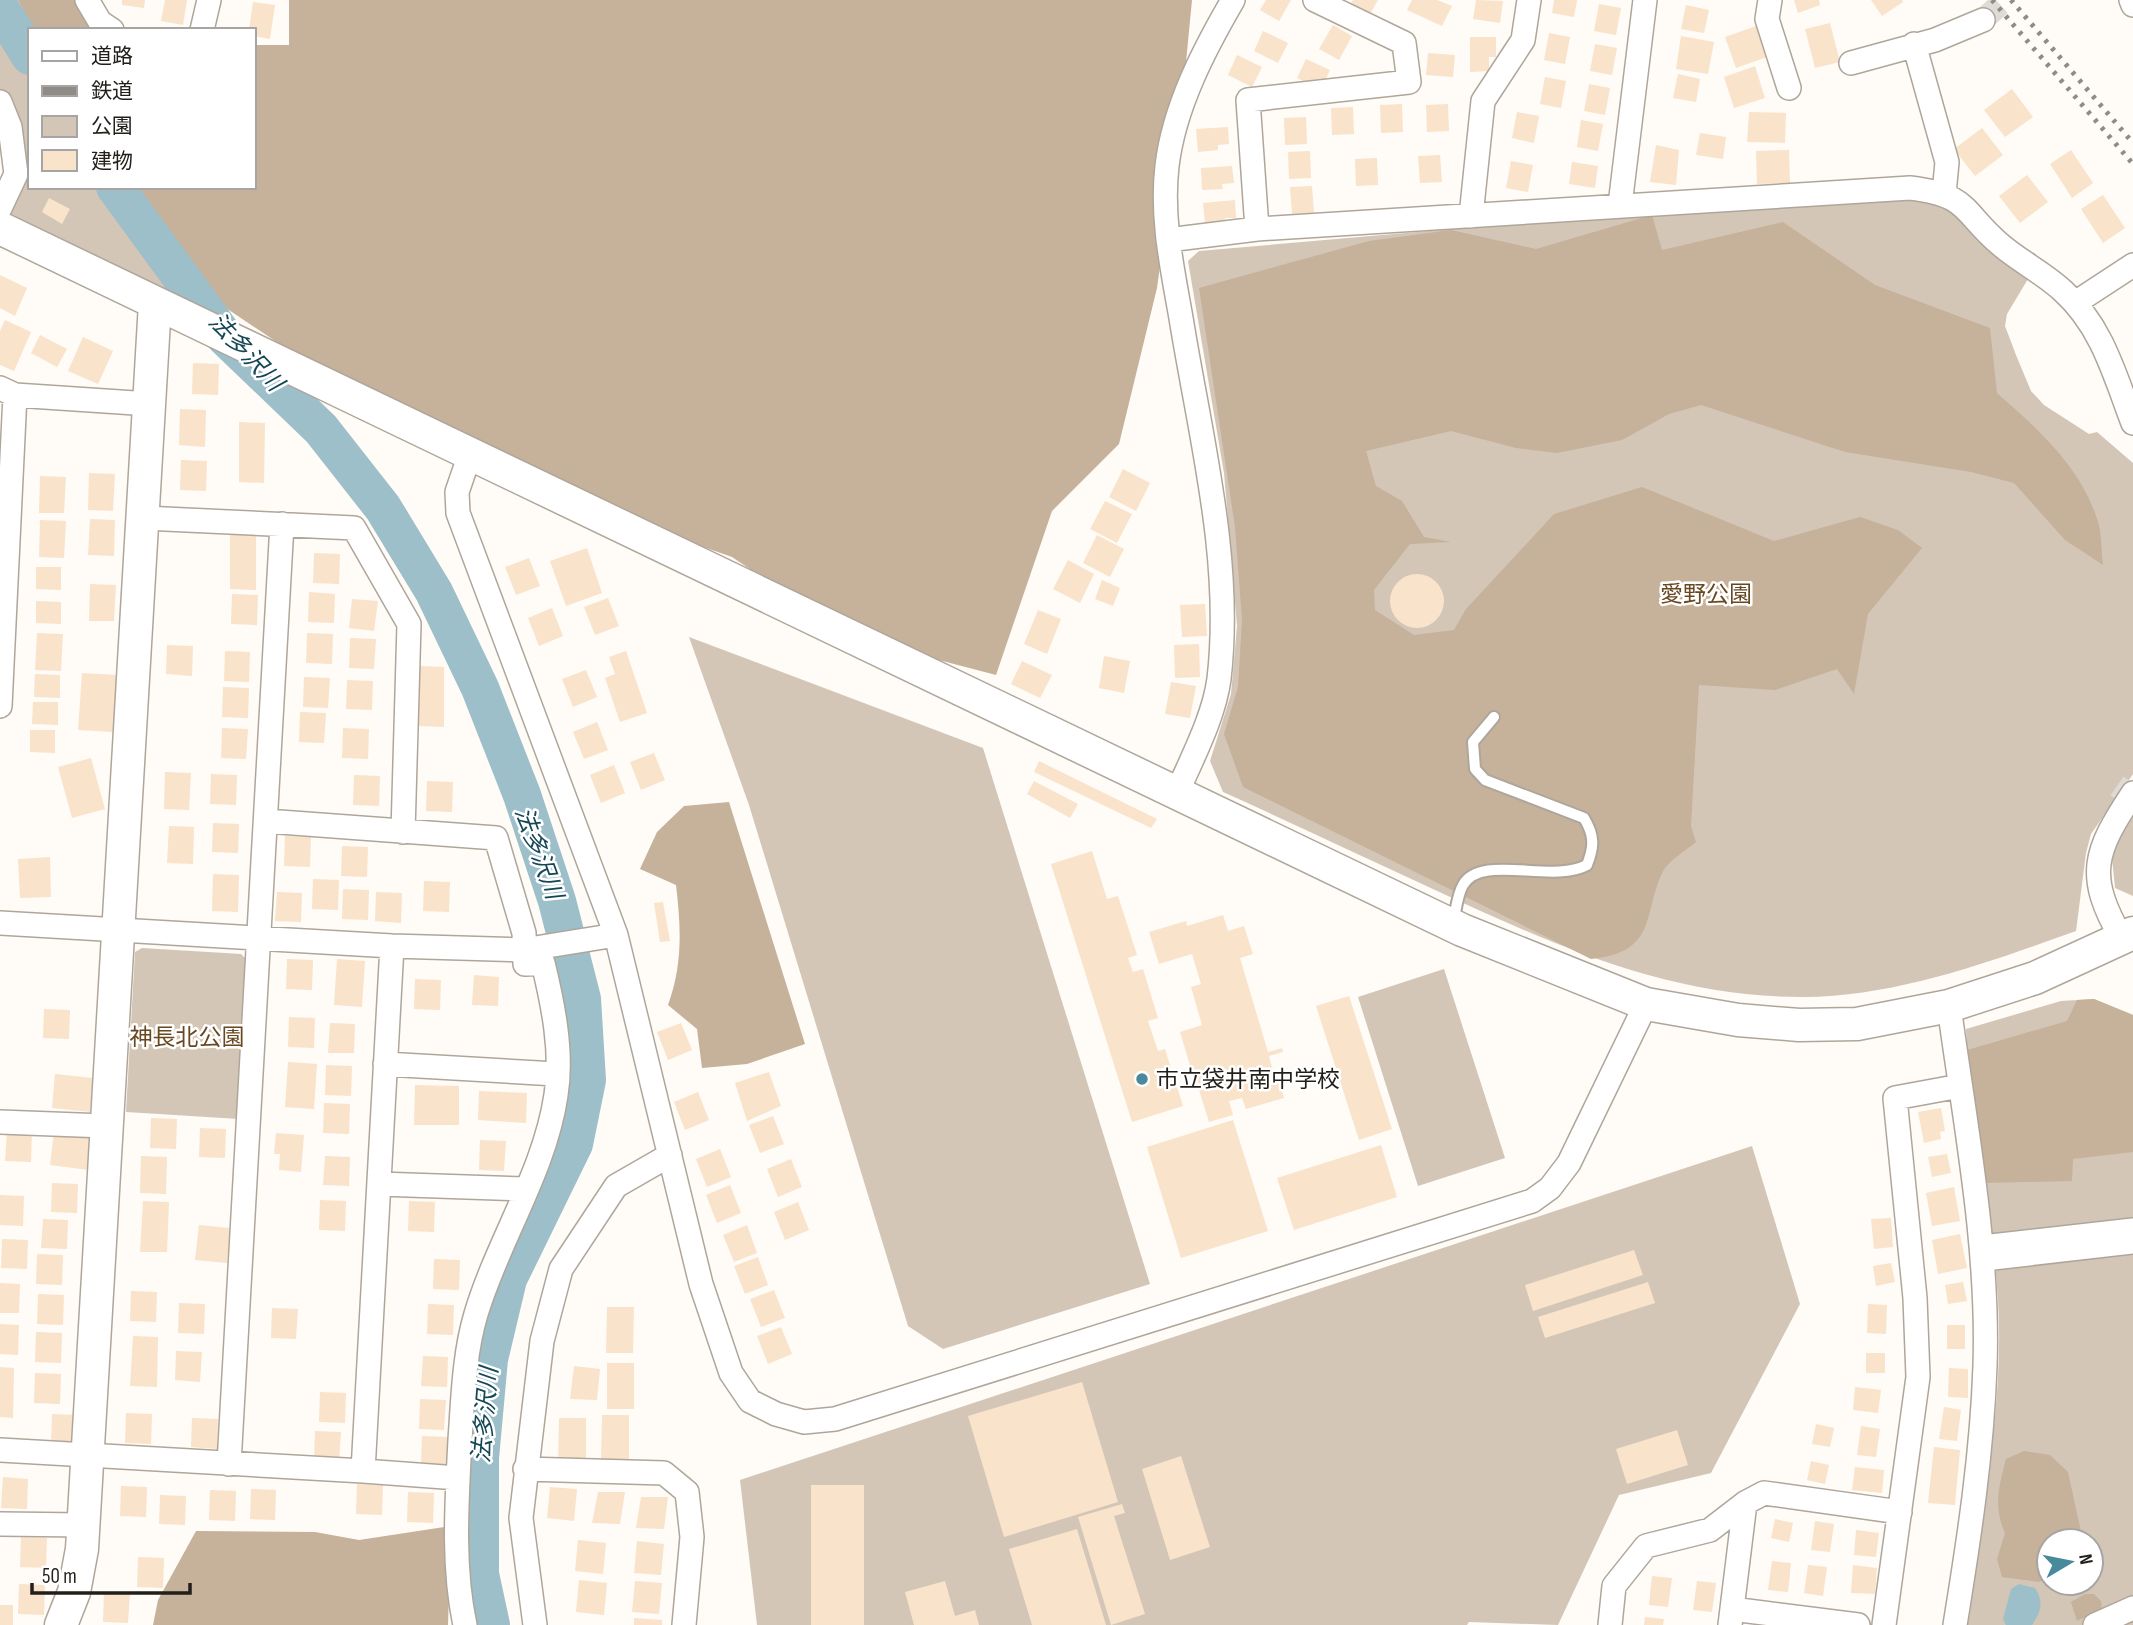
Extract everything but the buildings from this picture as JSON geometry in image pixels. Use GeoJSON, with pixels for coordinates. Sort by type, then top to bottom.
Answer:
{"type":"FeatureCollection","features":[{"type":"Feature","properties":{"kind":"street"},"geometry":{"type":"LineString","coordinates":[[87,0],[100,22],[109,28]]}},
{"type":"Feature","properties":{"kind":"street"},"geometry":{"type":"LineString","coordinates":[[202,28],[209,0]]}},
{"type":"Feature","properties":{"kind":"street"},"geometry":{"type":"LineString","coordinates":[[1177,793],[1202,733],[1219,682],[1223,619],[1217,543],[1168,240],[1167,164],[1183,105],[1205,47],[1233,0]]}},
{"type":"Feature","properties":{"kind":"street"},"geometry":{"type":"LineString","coordinates":[[1257,229],[1248,100],[1409,82],[1404,43],[1315,0]]}},
{"type":"Feature","properties":{"kind":"street"},"geometry":{"type":"LineString","coordinates":[[1471,216],[1483,100],[1523,40],[1529,0]]}},
{"type":"Feature","properties":{"kind":"street"},"geometry":{"type":"LineString","coordinates":[[1620,205],[1646,0]]}},
{"type":"Feature","properties":{"kind":"street"},"geometry":{"type":"LineString","coordinates":[[1770,0],[1767,19],[1789,88]]}},
{"type":"Feature","properties":{"kind":"street"},"geometry":{"type":"LineString","coordinates":[[2131,0],[2133,5]]}},
{"type":"Feature","properties":{"kind":"street"},"geometry":{"type":"LineString","coordinates":[[1851,63],[1935,40],[1983,20]]}},
{"type":"Feature","properties":{"kind":"street"},"geometry":{"type":"LineString","coordinates":[[1914,44],[1947,162],[1944,194]]}},
{"type":"Feature","properties":{"kind":"street"},"geometry":{"type":"LineString","coordinates":[[0,102],[10,127],[16,174],[0,208]]}},
{"type":"Feature","properties":{"kind":"street"},"geometry":{"type":"LineString","coordinates":[[1168,240],[1257,229],[1620,205],[1910,188],[1944,194],[1962,203],[2001,245],[2062,290],[2075,303],[2101,339],[2133,423]]}},
{"type":"Feature","properties":{"kind":"street"},"geometry":{"type":"LineString","coordinates":[[0,228],[1452,925],[1646,1004],[1738,1020],[1799,1025],[1857,1024],[1949,1006],[2129,945],[2105,911],[2097,867],[2104,840],[2133,793]]}},
{"type":"Feature","properties":{"kind":"street"},"geometry":{"type":"LineString","coordinates":[[2075,303],[2133,265]]}},
{"type":"Feature","properties":{"kind":"street"},"geometry":{"type":"LineString","coordinates":[[61,1625],[74,1592],[84,1525],[105,1126],[156,303]]}},
{"type":"Feature","properties":{"kind":"street"},"geometry":{"type":"LineString","coordinates":[[0,706],[7,392],[150,404]]}},
{"type":"Feature","properties":{"kind":"street"},"geometry":{"type":"LineString","coordinates":[[470,454],[457,492],[458,513],[608,937],[670,1155],[701,1284],[731,1373],[750,1401],[776,1414],[804,1422],[835,1419],[1532,1201],[1550,1188],[1569,1163],[1646,1004]]}},
{"type":"Feature","properties":{"kind":"street"},"geometry":{"type":"LineString","coordinates":[[144,518],[354,528],[409,624],[403,832]]}},
{"type":"Feature","properties":{"kind":"street"},"geometry":{"type":"LineString","coordinates":[[229,1464],[282,524]]}},
{"type":"Feature","properties":{"kind":"street"},"geometry":{"type":"LineString","coordinates":[[266,821],[496,838],[524,933],[525,964],[543,963],[551,998],[556,1074],[553,1107],[526,1189],[494,1258],[475,1317],[464,1381],[458,1478],[457,1560],[465,1625]]}},
{"type":"Feature","properties":{"kind":"street"},"geometry":{"type":"LineString","coordinates":[[0,923],[392,946],[523,950],[608,937]]}},
{"type":"Feature","properties":{"kind":"street"},"geometry":{"type":"LineString","coordinates":[[363,1471],[392,946]]}},
{"type":"Feature","properties":{"kind":"street"},"geometry":{"type":"LineString","coordinates":[[1949,1006],[1981,1253],[1985,1364],[1978,1485],[1955,1625]]}},
{"type":"Feature","properties":{"kind":"street"},"geometry":{"type":"LineString","coordinates":[[385,1064],[556,1074]]}},
{"type":"Feature","properties":{"kind":"street"},"geometry":{"type":"LineString","coordinates":[[1884,1625],[1918,1377],[1915,1298],[1895,1098],[1960,1086]]}},
{"type":"Feature","properties":{"kind":"street"},"geometry":{"type":"LineString","coordinates":[[0,1122],[105,1126]]}},
{"type":"Feature","properties":{"kind":"street"},"geometry":{"type":"LineString","coordinates":[[535,1625],[521,1518],[542,1341],[561,1269],[616,1186],[670,1155]]}},
{"type":"Feature","properties":{"kind":"street"},"geometry":{"type":"LineString","coordinates":[[379,1184],[526,1189]]}},
{"type":"Feature","properties":{"kind":"street"},"geometry":{"type":"LineString","coordinates":[[2133,1230],[1991,1246],[1993,1258],[2133,1242]]}},
{"type":"Feature","properties":{"kind":"street"},"geometry":{"type":"LineString","coordinates":[[0,1450],[458,1478]]}},
{"type":"Feature","properties":{"kind":"street"},"geometry":{"type":"LineString","coordinates":[[525,1469],[664,1473],[687,1492],[692,1537],[684,1625]]}},
{"type":"Feature","properties":{"kind":"street"},"geometry":{"type":"LineString","coordinates":[[1609,1625],[1614,1586],[1646,1546],[1710,1530],[1745,1503],[1764,1493],[1900,1512]]}},
{"type":"Feature","properties":{"kind":"street"},"geometry":{"type":"LineString","coordinates":[[1745,1503],[1731,1617],[1858,1625]]}},
{"type":"Feature","properties":{"kind":"street"},"geometry":{"type":"LineString","coordinates":[[0,1524],[84,1525]]}},
{"type":"Feature","properties":{"kind":"street"},"geometry":{"type":"LineString","coordinates":[[2095,1625],[2133,1608]]}},
{"type":"Feature","properties":{"kind":"lane"},"geometry":{"type":"LineString","coordinates":[[1452,925],[1463,884],[1476,872],[1490,868],[1536,874],[1578,870],[1587,865],[1593,850],[1593,833],[1584,818],[1485,780],[1475,769],[1473,742],[1494,717]]}},
{"type":"Feature","properties":{"kind":"green space"},"geometry":{"type":"Polygon","coordinates":[[[0,0],[18,0],[33,28],[28,28],[28,189],[138,189],[218,299],[192,311],[0,227],[16,174],[0,102],[0,0]]]}},
{"type":"Feature","properties":{"kind":"green space"},"geometry":{"type":"Polygon","coordinates":[[[18,0],[86,0],[114,28],[33,28],[18,0]]]}},
{"type":"Feature","properties":{"kind":"green space"},"geometry":{"type":"Polygon","coordinates":[[[289,0],[1192,0],[1181,114],[1157,288],[1119,444],[1052,511],[996,675],[851,637],[732,557],[548,492],[378,410],[223,306],[138,189],[256,189],[256,45],[289,45],[289,0]]]}},
{"type":"Feature","properties":{"kind":"green space","name":"愛野公園"},"geometry":{"type":"Polygon","coordinates":[[[1910,200],[1938,204],[1956,213],[2001,259],[2028,279],[2007,314],[2005,326],[2031,391],[2044,405],[2089,434],[2097,432],[2133,463],[2133,774],[2091,834],[2076,931],[1943,975],[1874,991],[1804,997],[1754,995],[1706,988],[1614,965],[1568,948],[1223,792],[1210,761],[1231,694],[1237,626],[1224,473],[1188,261],[1199,251],[1579,218],[1910,200]]]}},
{"type":"Feature","properties":{"kind":"green space"},"geometry":{"type":"Polygon","coordinates":[[[1652,215],[1662,250],[1783,222],[1875,285],[1990,328],[1997,393],[2043,435],[2081,484],[2098,522],[2103,565],[2065,540],[2014,483],[1971,472],[1845,452],[1701,405],[1669,414],[1622,440],[1557,453],[1516,448],[1451,431],[1366,451],[1376,486],[1402,501],[1424,537],[1451,542],[1410,544],[1374,590],[1375,610],[1414,635],[1454,630],[1466,609],[1554,514],[1642,487],[1774,541],[1860,517],[1898,530],[1922,548],[1868,614],[1854,694],[1837,669],[1775,690],[1699,685],[1691,826],[1696,842],[1663,871],[1649,916],[1638,940],[1612,955],[1591,959],[1243,787],[1224,734],[1238,687],[1242,620],[1235,527],[1199,288],[1369,241],[1451,230],[1536,249],[1652,215]]]}},
{"type":"Feature","properties":{"kind":"green space"},"geometry":{"type":"Polygon","coordinates":[[[689,637],[983,748],[1150,1284],[943,1349],[908,1326],[749,805],[689,637]]]}},
{"type":"Feature","properties":{"kind":"green space"},"geometry":{"type":"Polygon","coordinates":[[[729,802],[805,1044],[747,1064],[702,1068],[697,1029],[668,1005],[680,945],[676,885],[640,869],[657,832],[684,806],[729,802]]]}},
{"type":"Feature","properties":{"kind":"green space"},"geometry":{"type":"Polygon","coordinates":[[[2133,812],[2133,896],[2115,888],[2111,848],[2133,812]]]}},
{"type":"Feature","properties":{"kind":"green space","name":"神長北公園"},"geometry":{"type":"Polygon","coordinates":[[[142,948],[241,954],[248,961],[239,1119],[126,1112],[135,952],[142,948]]]}},
{"type":"Feature","properties":{"kind":"green space"},"geometry":{"type":"Polygon","coordinates":[[[1444,969],[1505,1158],[1418,1186],[1358,997],[1444,969]]]}},
{"type":"Feature","properties":{"kind":"green space"},"geometry":{"type":"Polygon","coordinates":[[[2094,999],[2133,1015],[2133,1625],[1965,1625],[1993,1438],[1999,1363],[1994,1251],[1968,1066],[1966,1029],[2061,1001],[2094,999]]]}},
{"type":"Feature","properties":{"kind":"green space"},"geometry":{"type":"Polygon","coordinates":[[[2094,999],[2133,1015],[2133,1152],[2073,1159],[2072,1181],[1984,1183],[1967,1050],[2067,1021],[2077,1000],[2094,999]]]}},
{"type":"Feature","properties":{"kind":"green space"},"geometry":{"type":"Polygon","coordinates":[[[1752,1146],[1800,1304],[1711,1473],[1619,1495],[1558,1625],[1469,1622],[1467,1625],[757,1625],[740,1480],[1752,1146]]]}},
{"type":"Feature","properties":{"kind":"green space"},"geometry":{"type":"Polygon","coordinates":[[[2024,1451],[2050,1455],[2068,1472],[2080,1527],[2035,1527],[2035,1581],[2002,1577],[1997,1559],[2005,1533],[1998,1505],[2006,1459],[2024,1451]]]}},
{"type":"Feature","properties":{"kind":"green space"},"geometry":{"type":"Polygon","coordinates":[[[451,1526],[448,1625],[153,1625],[158,1600],[196,1531],[315,1532],[359,1540],[451,1526]]]}},
{"type":"Feature","properties":{"kind":"green space"},"geometry":{"type":"Polygon","coordinates":[[[2080,1597],[2097,1597],[2101,1601],[2102,1609],[2077,1621],[2071,1602],[2080,1597]]]}},
{"type":"Feature","properties":{"kind":"water"},"geometry":{"type":"Polygon","coordinates":[[[2019,1584],[2035,1588],[2035,1597],[2040,1597],[2040,1602],[2038,1616],[2032,1625],[2006,1625],[2003,1619],[2011,1589],[2019,1584]]]}},
{"type":"Feature","properties":{"kind":"waterway","name":"法多沢川"},"geometry":{"type":"LineString","coordinates":[[0,8],[28,53]]}},
{"type":"Feature","properties":{"kind":"waterway","name":"法多沢川"},"geometry":{"type":"LineString","coordinates":[[116,189],[224,336],[321,429],[383,508],[434,592],[480,688],[522,795],[557,901],[582,999],[587,1080],[574,1144],[508,1279],[489,1359],[480,1458],[480,1574],[491,1625]]}},
{"type":"Feature","properties":{"kind":"tunnel"},"geometry":{"type":"LineString","coordinates":[[1983,20],[2005,0]]}},
{"type":"Feature","properties":{"kind":"tunnel"},"geometry":{"type":"LineString","coordinates":[[2117,786],[2133,797]]}},
{"type":"Feature","properties":{"kind":"railway"},"geometry":{"type":"LineString","coordinates":[[1992,0],[2133,164]]}},
{"type":"Feature","properties":{"kind":"railway"},"geometry":{"type":"LineString","coordinates":[[2011,0],[2133,143]]}},
{"type":"Feature","properties":{"kind":"place","name":"市立袋井南中学校"},"geometry":{"type":"Point","coordinates":[1142,1079]}}]}
